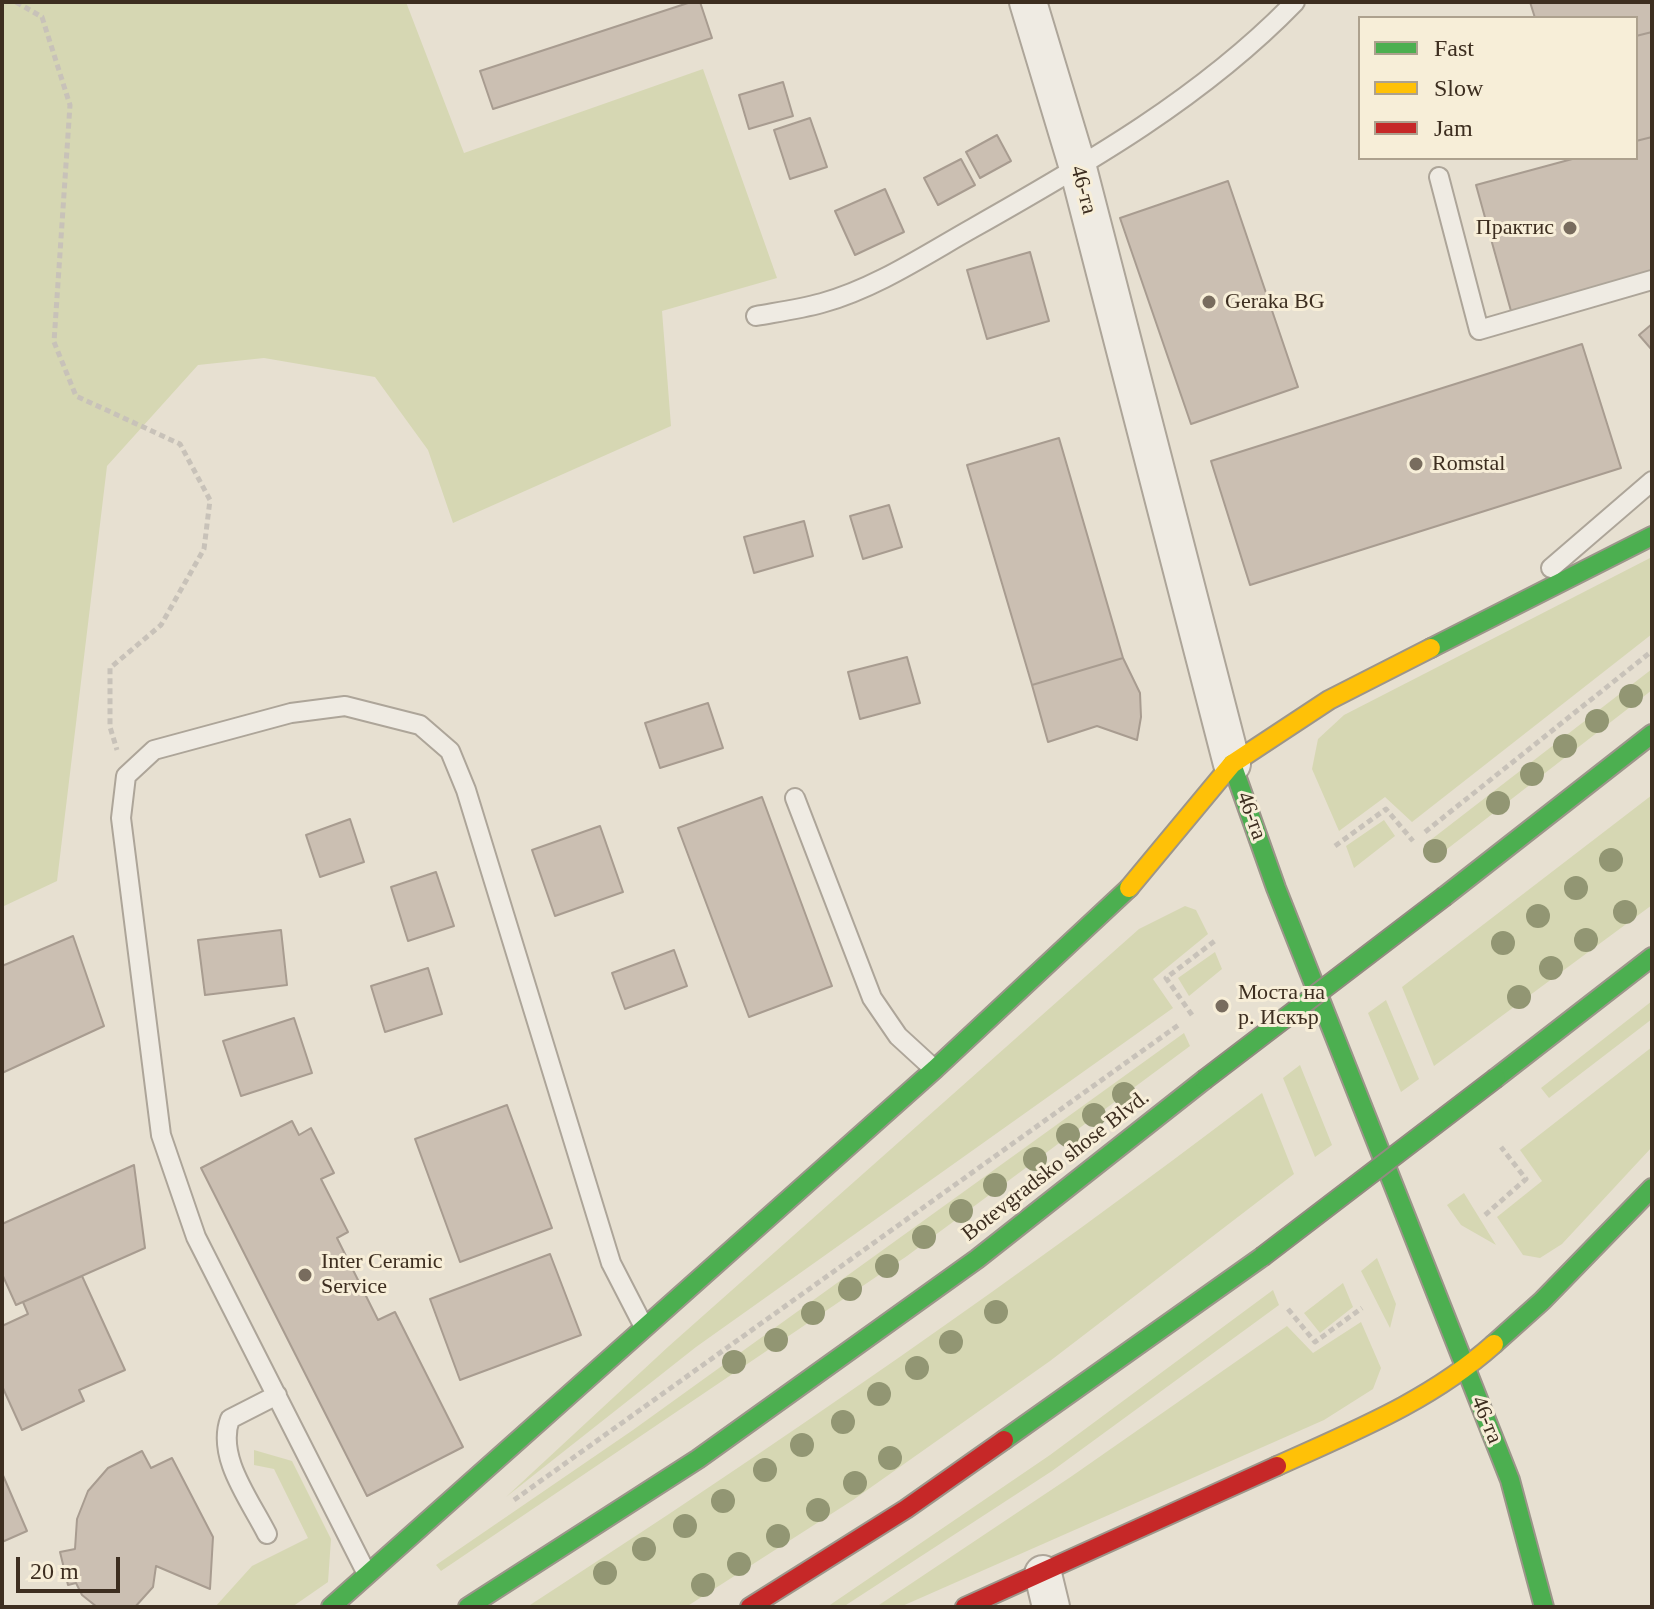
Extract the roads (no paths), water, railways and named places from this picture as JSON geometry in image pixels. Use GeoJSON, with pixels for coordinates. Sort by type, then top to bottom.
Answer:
{"type":"FeatureCollection","features":[{"type":"Feature","properties":{"kind":"main road"},"geometry":{"type":"LineString","coordinates":[[331,1607],[935,1069],[1118,901],[1232,764],[1329,700],[1492,620],[1652,536]]}},
{"type":"Feature","properties":{"kind":"main road","name":"Botevgradsko shose Blvd."},"geometry":{"type":"LineString","coordinates":[[468,1607],[698,1459],[952,1277],[1652,734]]}},
{"type":"Feature","properties":{"kind":"main road","name":"46-та"},"geometry":{"type":"LineString","coordinates":[[1232,764],[1276,888],[1510,1480],[1544,1607]]}},
{"type":"Feature","properties":{"kind":"main road"},"geometry":{"type":"LineString","coordinates":[[750,1607],[906,1509],[1262,1257],[1652,957]]}},
{"type":"Feature","properties":{"kind":"main road"},"geometry":{"type":"LineString","coordinates":[[965,1607],[1047,1590],[1365,1429],[1466,1369],[1542,1301],[1652,1188]]}},
{"type":"Feature","properties":{"kind":"street","name":"46-та"},"geometry":{"type":"LineString","coordinates":[[1032,5],[1078,168],[1232,764]]}},
{"type":"Feature","properties":{"kind":"lane"},"geometry":{"type":"LineString","coordinates":[[756,316],[823,303],[888,276],[1078,168],[1191,93],[1259,40],[1295,2]]}},
{"type":"Feature","properties":{"kind":"lane"},"geometry":{"type":"LineString","coordinates":[[1439,177],[1479,330],[1652,280]]}},
{"type":"Feature","properties":{"kind":"lane"},"geometry":{"type":"LineString","coordinates":[[1492,620],[1652,481]]}},
{"type":"Feature","properties":{"kind":"lane"},"geometry":{"type":"LineString","coordinates":[[367,1574],[196,1237],[161,1135],[121,818],[126,776],[154,750],[291,713],[345,706],[420,725],[450,751],[466,790],[611,1263],[644,1327]]}},
{"type":"Feature","properties":{"kind":"lane"},"geometry":{"type":"LineString","coordinates":[[795,798],[872,998],[898,1036],[935,1069]]}},
{"type":"Feature","properties":{"kind":"lane"},"geometry":{"type":"LineString","coordinates":[[267,1534],[230,1460],[224,1436],[230,1419],[277,1395]]}},
{"type":"Feature","properties":{"kind":"place","name":"Практис"},"geometry":{"type":"Point","coordinates":[1570,228]}},
{"type":"Feature","properties":{"kind":"place","name":"Geraka BG"},"geometry":{"type":"Point","coordinates":[1209,302]}},
{"type":"Feature","properties":{"kind":"place","name":"Romstal"},"geometry":{"type":"Point","coordinates":[1416,464]}},
{"type":"Feature","properties":{"kind":"place","name":"Моста на р. Искър"},"geometry":{"type":"Point","coordinates":[1222,1006]}},
{"type":"Feature","properties":{"kind":"place","name":"Inter Ceramic Service"},"geometry":{"type":"Point","coordinates":[305,1275]}}]}
